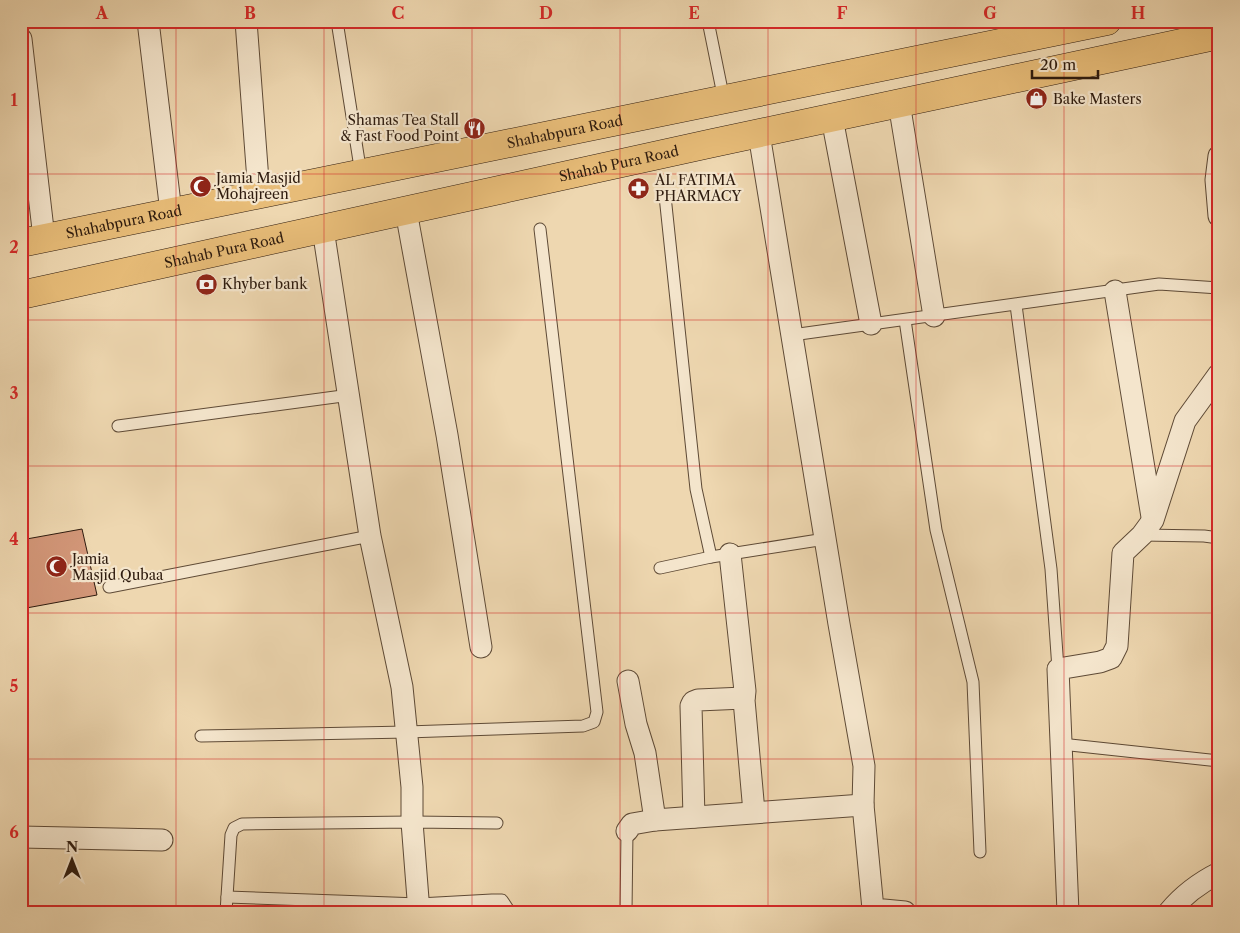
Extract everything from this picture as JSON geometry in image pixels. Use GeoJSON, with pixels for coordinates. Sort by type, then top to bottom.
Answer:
{"type":"FeatureCollection","features":[{"type":"Feature","properties":{"kind":"main road","name":"Shahabpura Road"},"geometry":{"type":"LineString","coordinates":[[33,241],[1108,21]]}},
{"type":"Feature","properties":{"kind":"main road","name":"Shahab Pura Road"},"geometry":{"type":"LineString","coordinates":[[21,295],[714,143],[1219,35]]}},
{"type":"Feature","properties":{"kind":"main road"},"geometry":{"type":"LineString","coordinates":[[782,88],[778,103],[783,121],[790,127]]}},
{"type":"Feature","properties":{"kind":"main road"},"geometry":{"type":"LineString","coordinates":[[712,102],[718,128],[714,143]]}},
{"type":"Feature","properties":{"kind":"street"},"geometry":{"type":"LineString","coordinates":[[148,21],[171,212]]}},
{"type":"Feature","properties":{"kind":"street"},"geometry":{"type":"LineString","coordinates":[[246,21],[259,194]]}},
{"type":"Feature","properties":{"kind":"street"},"geometry":{"type":"LineString","coordinates":[[21,39],[33,241]]}},
{"type":"Feature","properties":{"kind":"street"},"geometry":{"type":"LineString","coordinates":[[899,103],[934,316]]}},
{"type":"Feature","properties":{"kind":"street"},"geometry":{"type":"LineString","coordinates":[[832,118],[871,324]]}},
{"type":"Feature","properties":{"kind":"street"},"geometry":{"type":"LineString","coordinates":[[758,134],[864,766],[863,805],[867,910],[905,912]]}},
{"type":"Feature","properties":{"kind":"street"},"geometry":{"type":"LineString","coordinates":[[1219,156],[1219,216]]}},
{"type":"Feature","properties":{"kind":"street"},"geometry":{"type":"LineString","coordinates":[[406,211],[481,647]]}},
{"type":"Feature","properties":{"kind":"street"},"geometry":{"type":"LineString","coordinates":[[323,229],[350,395],[370,536],[402,687],[412,787],[412,822],[419,908]]}},
{"type":"Feature","properties":{"kind":"street"},"geometry":{"type":"LineString","coordinates":[[1115,291],[1147,528]]}},
{"type":"Feature","properties":{"kind":"street"},"geometry":{"type":"LineString","coordinates":[[1068,912],[1058,669],[1100,662],[1110,658],[1117,646],[1123,553],[1147,528],[1185,420],[1218,374]]}},
{"type":"Feature","properties":{"kind":"street"},"geometry":{"type":"LineString","coordinates":[[1218,374],[1219,390]]}},
{"type":"Feature","properties":{"kind":"street"},"geometry":{"type":"LineString","coordinates":[[720,556],[745,691],[744,698],[754,812]]}},
{"type":"Feature","properties":{"kind":"street"},"geometry":{"type":"LineString","coordinates":[[628,680],[636,724],[645,753],[655,820]]}},
{"type":"Feature","properties":{"kind":"street"},"geometry":{"type":"LineString","coordinates":[[694,817],[691,706],[693,702],[698,700],[744,698]]}},
{"type":"Feature","properties":{"kind":"street"},"geometry":{"type":"LineString","coordinates":[[627,831],[632,824],[655,820],[863,805]]}},
{"type":"Feature","properties":{"kind":"street"},"geometry":{"type":"LineString","coordinates":[[21,837],[162,840]]}},
{"type":"Feature","properties":{"kind":"street"},"geometry":{"type":"LineString","coordinates":[[1169,912],[1183,895],[1203,881],[1219,873]]}},
{"type":"Feature","properties":{"kind":"lane"},"geometry":{"type":"LineString","coordinates":[[337,21],[361,174]]}},
{"type":"Feature","properties":{"kind":"lane"},"geometry":{"type":"LineString","coordinates":[[708,21],[712,102]]}},
{"type":"Feature","properties":{"kind":"lane"},"geometry":{"type":"LineString","coordinates":[[665,196],[696,489],[720,556]]}},
{"type":"Feature","properties":{"kind":"lane"},"geometry":{"type":"LineString","coordinates":[[201,736],[582,726],[594,722],[597,712],[540,229]]}},
{"type":"Feature","properties":{"kind":"lane"},"geometry":{"type":"LineString","coordinates":[[792,335],[1159,284],[1219,288]]}},
{"type":"Feature","properties":{"kind":"lane"},"geometry":{"type":"LineString","coordinates":[[1016,305],[1052,569],[1058,669]]}},
{"type":"Feature","properties":{"kind":"lane"},"geometry":{"type":"LineString","coordinates":[[906,320],[936,530],[973,682],[980,852]]}},
{"type":"Feature","properties":{"kind":"lane"},"geometry":{"type":"LineString","coordinates":[[118,426],[350,395]]}},
{"type":"Feature","properties":{"kind":"lane"},"geometry":{"type":"LineString","coordinates":[[1147,528],[1219,538]]}},
{"type":"Feature","properties":{"kind":"lane"},"geometry":{"type":"LineString","coordinates":[[109,587],[370,536]]}},
{"type":"Feature","properties":{"kind":"lane"},"geometry":{"type":"LineString","coordinates":[[660,568],[825,539]]}},
{"type":"Feature","properties":{"kind":"lane"},"geometry":{"type":"LineString","coordinates":[[1061,744],[1219,761]]}},
{"type":"Feature","properties":{"kind":"lane"},"geometry":{"type":"LineString","coordinates":[[226,912],[231,836],[234,828],[242,824],[498,823]]}},
{"type":"Feature","properties":{"kind":"lane"},"geometry":{"type":"LineString","coordinates":[[626,912],[627,831]]}},
{"type":"Feature","properties":{"kind":"lane"},"geometry":{"type":"LineString","coordinates":[[227,897],[419,908],[502,900],[508,908],[508,912]]}},
{"type":"Feature","properties":{"kind":"building","name":"Jamia Masjid Qubaa"},"geometry":{"type":"Polygon","coordinates":[[[82,529],[97,595],[21,609],[21,540],[82,529]]]}},
{"type":"Feature","properties":{"kind":"place","name":"Bake Masters"},"geometry":{"type":"Point","coordinates":[1037,99]}},
{"type":"Feature","properties":{"kind":"place","name":"Shamas Tea Stall & Fast Food Point"},"geometry":{"type":"Point","coordinates":[475,128]}},
{"type":"Feature","properties":{"kind":"place","name":"Jamia Masjid Mohajreen"},"geometry":{"type":"Point","coordinates":[200,186]}},
{"type":"Feature","properties":{"kind":"place","name":"AL FATIMA PHARMACY"},"geometry":{"type":"Point","coordinates":[639,188]}},
{"type":"Feature","properties":{"kind":"place","name":"Khyber bank"},"geometry":{"type":"Point","coordinates":[206,284]}},
{"type":"Feature","properties":{"kind":"place","name":"Jamia Masjid Qubaa"},"geometry":{"type":"Point","coordinates":[56,567]}}]}
